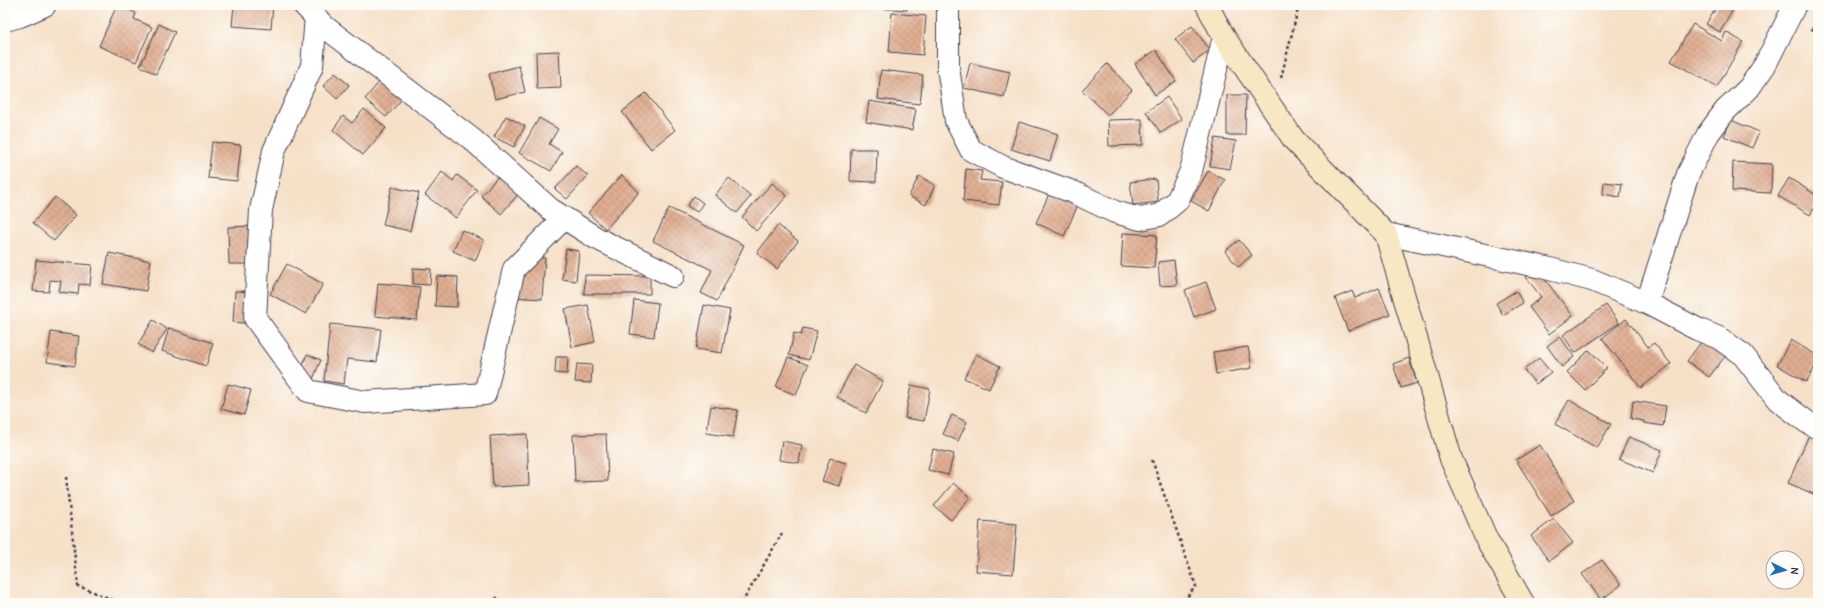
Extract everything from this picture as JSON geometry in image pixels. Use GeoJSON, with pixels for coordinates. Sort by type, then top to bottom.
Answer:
{"type":"FeatureCollection","features":[{"type":"Feature","properties":{"kind":"street"},"geometry":{"type":"LineString","coordinates":[[5,20],[20,16],[45,5]]}},
{"type":"Feature","properties":{"kind":"street"},"geometry":{"type":"LineString","coordinates":[[948,5],[948,67],[956,121],[971,150],[1003,167],[1054,185],[1115,212],[1140,219],[1160,215],[1177,201],[1191,171],[1224,37]]}},
{"type":"Feature","properties":{"kind":"street"},"geometry":{"type":"LineString","coordinates":[[1207,5],[1224,37],[1294,140],[1386,234],[1451,459],[1487,540],[1523,603]]}},
{"type":"Feature","properties":{"kind":"street"},"geometry":{"type":"LineString","coordinates":[[1647,303],[1688,174],[1705,140],[1725,111],[1749,88],[1765,65],[1795,5]]}},
{"type":"Feature","properties":{"kind":"street"},"geometry":{"type":"LineString","coordinates":[[310,11],[326,27],[473,140],[550,209],[596,238],[673,276]]}},
{"type":"Feature","properties":{"kind":"street"},"geometry":{"type":"LineString","coordinates":[[310,11],[312,66],[274,151],[261,210],[255,318],[308,391],[365,402],[485,394],[514,268],[564,218]]}},
{"type":"Feature","properties":{"kind":"street"},"geometry":{"type":"LineString","coordinates":[[1386,234],[1542,267],[1592,280],[1647,303],[1696,329],[1719,338],[1731,346],[1743,355],[1778,400],[1807,422],[1818,428]]}},
{"type":"Feature","properties":{"kind":"path"},"geometry":{"type":"LineString","coordinates":[[1273,110],[1299,5]]}},
{"type":"Feature","properties":{"kind":"path"},"geometry":{"type":"LineString","coordinates":[[1152,460],[1196,586],[1182,603]]}},
{"type":"Feature","properties":{"kind":"path"},"geometry":{"type":"LineString","coordinates":[[66,477],[73,526],[78,586],[114,600],[113,603]]}},
{"type":"Feature","properties":{"kind":"path"},"geometry":{"type":"LineString","coordinates":[[742,603],[782,533]]}},
{"type":"Feature","properties":{"kind":"path"},"geometry":{"type":"LineString","coordinates":[[496,597],[500,603]]}},
{"type":"Feature","properties":{"kind":"building"},"geometry":{"type":"Polygon","coordinates":[[[117,5],[136,13],[134,19],[152,27],[136,62],[99,46],[117,5]]]}},
{"type":"Feature","properties":{"kind":"building"},"geometry":{"type":"Polygon","coordinates":[[[234,5],[273,5],[271,29],[232,26],[234,5]]]}},
{"type":"Feature","properties":{"kind":"building"},"geometry":{"type":"Polygon","coordinates":[[[877,5],[908,5],[907,10],[876,8],[877,5]]]}},
{"type":"Feature","properties":{"kind":"building"},"geometry":{"type":"Polygon","coordinates":[[[1718,5],[1729,5],[1734,8],[1720,32],[1706,24],[1718,5]]]}},
{"type":"Feature","properties":{"kind":"building"},"geometry":{"type":"Polygon","coordinates":[[[892,13],[926,16],[923,55],[889,52],[892,13]]]}},
{"type":"Feature","properties":{"kind":"building"},"geometry":{"type":"Polygon","coordinates":[[[159,24],[175,32],[156,74],[140,66],[159,24]]]}},
{"type":"Feature","properties":{"kind":"building"},"geometry":{"type":"Polygon","coordinates":[[[1693,24],[1722,41],[1726,32],[1743,42],[1717,87],[1671,61],[1693,24]]]}},
{"type":"Feature","properties":{"kind":"building"},"geometry":{"type":"Polygon","coordinates":[[[1192,26],[1210,50],[1193,63],[1175,39],[1192,26]]]}},
{"type":"Feature","properties":{"kind":"building"},"geometry":{"type":"Polygon","coordinates":[[[1156,50],[1176,81],[1155,95],[1135,64],[1156,50]]]}},
{"type":"Feature","properties":{"kind":"building"},"geometry":{"type":"Polygon","coordinates":[[[559,51],[561,88],[537,89],[536,52],[559,51]]]}},
{"type":"Feature","properties":{"kind":"building"},"geometry":{"type":"Polygon","coordinates":[[[970,63],[1010,72],[1004,97],[964,88],[970,63]]]}},
{"type":"Feature","properties":{"kind":"building"},"geometry":{"type":"Polygon","coordinates":[[[1107,64],[1132,90],[1108,115],[1082,90],[1107,64]]]}},
{"type":"Feature","properties":{"kind":"building"},"geometry":{"type":"Polygon","coordinates":[[[519,66],[525,92],[495,99],[489,74],[519,66]]]}},
{"type":"Feature","properties":{"kind":"building"},"geometry":{"type":"Polygon","coordinates":[[[881,70],[923,75],[920,104],[878,99],[881,70]]]}},
{"type":"Feature","properties":{"kind":"building"},"geometry":{"type":"Polygon","coordinates":[[[335,73],[349,85],[337,99],[323,86],[335,73]]]}},
{"type":"Feature","properties":{"kind":"building"},"geometry":{"type":"Polygon","coordinates":[[[380,81],[402,99],[386,117],[365,99],[380,81]]]}},
{"type":"Feature","properties":{"kind":"building"},"geometry":{"type":"Polygon","coordinates":[[[646,93],[675,130],[651,149],[622,112],[646,93]]]}},
{"type":"Feature","properties":{"kind":"building"},"geometry":{"type":"Polygon","coordinates":[[[1227,95],[1246,95],[1245,135],[1227,135],[1227,95]]]}},
{"type":"Feature","properties":{"kind":"building"},"geometry":{"type":"Polygon","coordinates":[[[1167,97],[1182,119],[1161,133],[1146,112],[1167,97]]]}},
{"type":"Feature","properties":{"kind":"building"},"geometry":{"type":"Polygon","coordinates":[[[869,101],[916,109],[912,130],[866,122],[869,101]]]}},
{"type":"Feature","properties":{"kind":"building"},"geometry":{"type":"Polygon","coordinates":[[[364,109],[386,128],[363,155],[333,130],[343,116],[352,123],[364,109]]]}},
{"type":"Feature","properties":{"kind":"building"},"geometry":{"type":"Polygon","coordinates":[[[506,116],[525,126],[514,147],[494,137],[506,116]]]}},
{"type":"Feature","properties":{"kind":"building"},"geometry":{"type":"Polygon","coordinates":[[[539,118],[558,129],[549,144],[562,152],[551,171],[519,153],[539,118]]]}},
{"type":"Feature","properties":{"kind":"building"},"geometry":{"type":"Polygon","coordinates":[[[1142,119],[1143,145],[1109,146],[1108,120],[1142,119]]]}},
{"type":"Feature","properties":{"kind":"building"},"geometry":{"type":"Polygon","coordinates":[[[1731,120],[1759,132],[1752,148],[1724,136],[1731,120]]]}},
{"type":"Feature","properties":{"kind":"building"},"geometry":{"type":"Polygon","coordinates":[[[1019,122],[1058,134],[1050,161],[1011,149],[1019,122]]]}},
{"type":"Feature","properties":{"kind":"building"},"geometry":{"type":"Polygon","coordinates":[[[1215,138],[1236,141],[1230,169],[1210,166],[1215,138]]]}},
{"type":"Feature","properties":{"kind":"building"},"geometry":{"type":"Polygon","coordinates":[[[212,142],[241,145],[237,181],[208,178],[212,142]]]}},
{"type":"Feature","properties":{"kind":"building"},"geometry":{"type":"Polygon","coordinates":[[[851,149],[877,149],[876,182],[850,181],[851,149]]]}},
{"type":"Feature","properties":{"kind":"building"},"geometry":{"type":"Polygon","coordinates":[[[1733,162],[1772,164],[1771,193],[1732,191],[1733,162]]]}},
{"type":"Feature","properties":{"kind":"building"},"geometry":{"type":"Polygon","coordinates":[[[576,166],[588,176],[567,199],[555,189],[576,166]]]}},
{"type":"Feature","properties":{"kind":"building"},"geometry":{"type":"Polygon","coordinates":[[[966,169],[982,171],[980,180],[1002,182],[999,205],[963,201],[966,169]]]}},
{"type":"Feature","properties":{"kind":"building"},"geometry":{"type":"Polygon","coordinates":[[[1208,171],[1225,180],[1209,211],[1191,201],[1208,171]]]}},
{"type":"Feature","properties":{"kind":"building"},"geometry":{"type":"Polygon","coordinates":[[[442,172],[453,181],[457,175],[477,190],[456,218],[425,195],[442,172]]]}},
{"type":"Feature","properties":{"kind":"building"},"geometry":{"type":"Polygon","coordinates":[[[500,174],[520,192],[501,214],[481,196],[500,174]]]}},
{"type":"Feature","properties":{"kind":"building"},"geometry":{"type":"Polygon","coordinates":[[[622,175],[639,192],[606,229],[588,213],[622,175]]]}},
{"type":"Feature","properties":{"kind":"building"},"geometry":{"type":"Polygon","coordinates":[[[919,176],[935,185],[926,205],[909,196],[919,176]]]}},
{"type":"Feature","properties":{"kind":"building"},"geometry":{"type":"Polygon","coordinates":[[[729,178],[751,196],[737,213],[715,195],[729,178]]]}},
{"type":"Feature","properties":{"kind":"building"},"geometry":{"type":"Polygon","coordinates":[[[1789,178],[1818,196],[1818,202],[1810,215],[1778,196],[1789,178]]]}},
{"type":"Feature","properties":{"kind":"building"},"geometry":{"type":"Polygon","coordinates":[[[1156,179],[1158,202],[1133,205],[1130,182],[1156,179]]]}},
{"type":"Feature","properties":{"kind":"building"},"geometry":{"type":"Polygon","coordinates":[[[1604,182],[1622,184],[1620,197],[1603,194],[1604,182]]]}},
{"type":"Feature","properties":{"kind":"building"},"geometry":{"type":"Polygon","coordinates":[[[772,183],[787,196],[756,231],[742,217],[772,183]]]}},
{"type":"Feature","properties":{"kind":"building"},"geometry":{"type":"Polygon","coordinates":[[[392,187],[419,193],[410,231],[383,225],[392,187]]]}},
{"type":"Feature","properties":{"kind":"building"},"geometry":{"type":"Polygon","coordinates":[[[1049,194],[1077,207],[1064,236],[1036,223],[1049,194]]]}},
{"type":"Feature","properties":{"kind":"building"},"geometry":{"type":"Polygon","coordinates":[[[694,196],[703,203],[697,212],[687,206],[694,196]]]}},
{"type":"Feature","properties":{"kind":"building"},"geometry":{"type":"Polygon","coordinates":[[[55,197],[76,215],[54,241],[33,223],[55,197]]]}},
{"type":"Feature","properties":{"kind":"building"},"geometry":{"type":"Polygon","coordinates":[[[669,208],[744,245],[717,301],[701,293],[712,270],[653,241],[669,208]]]}},
{"type":"Feature","properties":{"kind":"building"},"geometry":{"type":"Polygon","coordinates":[[[778,225],[798,241],[777,269],[757,253],[778,225]]]}},
{"type":"Feature","properties":{"kind":"building"},"geometry":{"type":"Polygon","coordinates":[[[254,226],[255,264],[229,264],[228,227],[254,226]]]}},
{"type":"Feature","properties":{"kind":"building"},"geometry":{"type":"Polygon","coordinates":[[[462,230],[484,240],[475,261],[453,251],[462,230]]]}},
{"type":"Feature","properties":{"kind":"building"},"geometry":{"type":"Polygon","coordinates":[[[1123,233],[1157,235],[1154,268],[1121,266],[1123,233]]]}},
{"type":"Feature","properties":{"kind":"building"},"geometry":{"type":"Polygon","coordinates":[[[1239,240],[1252,255],[1238,267],[1225,251],[1239,240]]]}},
{"type":"Feature","properties":{"kind":"building"},"geometry":{"type":"Polygon","coordinates":[[[566,249],[579,251],[576,281],[562,279],[566,249]]]}},
{"type":"Feature","properties":{"kind":"building"},"geometry":{"type":"Polygon","coordinates":[[[109,253],[151,261],[146,291],[103,284],[109,253]]]}},
{"type":"Feature","properties":{"kind":"building"},"geometry":{"type":"Polygon","coordinates":[[[525,256],[545,258],[542,299],[513,297],[525,256]]]}},
{"type":"Feature","properties":{"kind":"building"},"geometry":{"type":"Polygon","coordinates":[[[36,260],[92,265],[90,285],[79,284],[78,294],[59,292],[61,281],[50,280],[49,292],[33,291],[36,260]]]}},
{"type":"Feature","properties":{"kind":"building"},"geometry":{"type":"Polygon","coordinates":[[[1174,260],[1177,285],[1160,286],[1158,262],[1174,260]]]}},
{"type":"Feature","properties":{"kind":"building"},"geometry":{"type":"Polygon","coordinates":[[[287,264],[323,284],[306,314],[270,294],[287,264]]]}},
{"type":"Feature","properties":{"kind":"building"},"geometry":{"type":"Polygon","coordinates":[[[413,268],[431,269],[430,285],[413,284],[413,268]]]}},
{"type":"Feature","properties":{"kind":"building"},"geometry":{"type":"Polygon","coordinates":[[[1536,268],[1573,316],[1549,334],[1529,307],[1541,297],[1526,277],[1536,268]]]}},
{"type":"Feature","properties":{"kind":"building"},"geometry":{"type":"Polygon","coordinates":[[[585,275],[650,276],[650,294],[584,294],[585,275]]]}},
{"type":"Feature","properties":{"kind":"building"},"geometry":{"type":"Polygon","coordinates":[[[437,276],[458,277],[457,307],[435,306],[437,276]]]}},
{"type":"Feature","properties":{"kind":"building"},"geometry":{"type":"Polygon","coordinates":[[[1206,282],[1216,309],[1194,317],[1185,290],[1206,282]]]}},
{"type":"Feature","properties":{"kind":"building"},"geometry":{"type":"Polygon","coordinates":[[[378,283],[420,287],[417,320],[375,316],[378,283]]]}},
{"type":"Feature","properties":{"kind":"building"},"geometry":{"type":"Polygon","coordinates":[[[1379,288],[1390,314],[1348,331],[1335,298],[1352,291],[1355,298],[1379,288]]]}},
{"type":"Feature","properties":{"kind":"building"},"geometry":{"type":"Polygon","coordinates":[[[235,291],[256,292],[254,324],[233,322],[235,291]]]}},
{"type":"Feature","properties":{"kind":"building"},"geometry":{"type":"Polygon","coordinates":[[[1516,291],[1523,303],[1503,315],[1496,303],[1516,291]]]}},
{"type":"Feature","properties":{"kind":"building"},"geometry":{"type":"Polygon","coordinates":[[[634,300],[658,303],[654,337],[630,334],[634,300]]]}},
{"type":"Feature","properties":{"kind":"building"},"geometry":{"type":"Polygon","coordinates":[[[588,305],[595,342],[572,347],[565,309],[588,305]]]}},
{"type":"Feature","properties":{"kind":"building"},"geometry":{"type":"Polygon","coordinates":[[[704,305],[730,310],[722,353],[696,349],[704,305]]]}},
{"type":"Feature","properties":{"kind":"building"},"geometry":{"type":"Polygon","coordinates":[[[1606,305],[1619,323],[1575,353],[1563,335],[1606,305]]]}},
{"type":"Feature","properties":{"kind":"building"},"geometry":{"type":"Polygon","coordinates":[[[1626,319],[1648,347],[1654,343],[1671,364],[1641,388],[1602,338],[1626,319]]]}},
{"type":"Feature","properties":{"kind":"building"},"geometry":{"type":"Polygon","coordinates":[[[153,320],[167,329],[152,353],[138,344],[153,320]]]}},
{"type":"Feature","properties":{"kind":"building"},"geometry":{"type":"Polygon","coordinates":[[[330,324],[381,329],[377,362],[347,359],[344,384],[324,381],[330,324]]]}},
{"type":"Feature","properties":{"kind":"building"},"geometry":{"type":"Polygon","coordinates":[[[169,328],[213,343],[206,366],[162,351],[169,328]]]}},
{"type":"Feature","properties":{"kind":"building"},"geometry":{"type":"Polygon","coordinates":[[[803,328],[817,331],[809,360],[789,355],[794,333],[801,335],[803,328]]]}},
{"type":"Feature","properties":{"kind":"building"},"geometry":{"type":"Polygon","coordinates":[[[51,332],[79,336],[75,366],[47,362],[51,332]]]}},
{"type":"Feature","properties":{"kind":"building"},"geometry":{"type":"Polygon","coordinates":[[[1560,336],[1574,357],[1562,367],[1547,346],[1560,336]]]}},
{"type":"Feature","properties":{"kind":"building"},"geometry":{"type":"Polygon","coordinates":[[[1705,337],[1727,354],[1709,377],[1687,361],[1705,337]]]}},
{"type":"Feature","properties":{"kind":"building"},"geometry":{"type":"Polygon","coordinates":[[[1791,340],[1818,356],[1818,362],[1806,382],[1777,365],[1791,340]]]}},
{"type":"Feature","properties":{"kind":"building"},"geometry":{"type":"Polygon","coordinates":[[[1248,347],[1252,368],[1216,374],[1213,352],[1248,347]]]}},
{"type":"Feature","properties":{"kind":"building"},"geometry":{"type":"Polygon","coordinates":[[[1589,350],[1607,368],[1585,390],[1567,372],[1589,350]]]}},
{"type":"Feature","properties":{"kind":"building"},"geometry":{"type":"Polygon","coordinates":[[[307,354],[321,360],[313,379],[300,373],[307,354]]]}},
{"type":"Feature","properties":{"kind":"building"},"geometry":{"type":"Polygon","coordinates":[[[976,354],[1000,366],[989,389],[964,378],[976,354]]]}},
{"type":"Feature","properties":{"kind":"building"},"geometry":{"type":"Polygon","coordinates":[[[556,357],[568,357],[567,374],[555,373],[556,357]]]}},
{"type":"Feature","properties":{"kind":"building"},"geometry":{"type":"Polygon","coordinates":[[[788,357],[808,365],[796,395],[776,387],[788,357]]]}},
{"type":"Feature","properties":{"kind":"building"},"geometry":{"type":"Polygon","coordinates":[[[1409,358],[1417,383],[1401,388],[1393,364],[1409,358]]]}},
{"type":"Feature","properties":{"kind":"building"},"geometry":{"type":"Polygon","coordinates":[[[1539,358],[1551,372],[1536,384],[1524,370],[1539,358]]]}},
{"type":"Feature","properties":{"kind":"building"},"geometry":{"type":"Polygon","coordinates":[[[577,364],[592,365],[591,383],[575,382],[577,364]]]}},
{"type":"Feature","properties":{"kind":"building"},"geometry":{"type":"Polygon","coordinates":[[[854,365],[883,381],[866,413],[837,397],[854,365]]]}},
{"type":"Feature","properties":{"kind":"building"},"geometry":{"type":"Polygon","coordinates":[[[228,384],[251,390],[244,415],[221,409],[228,384]]]}},
{"type":"Feature","properties":{"kind":"building"},"geometry":{"type":"Polygon","coordinates":[[[911,385],[930,389],[924,421],[905,418],[911,385]]]}},
{"type":"Feature","properties":{"kind":"building"},"geometry":{"type":"Polygon","coordinates":[[[1569,400],[1611,424],[1597,448],[1555,424],[1569,400]]]}},
{"type":"Feature","properties":{"kind":"building"},"geometry":{"type":"Polygon","coordinates":[[[1633,401],[1666,406],[1663,426],[1631,419],[1633,401]]]}},
{"type":"Feature","properties":{"kind":"building"},"geometry":{"type":"Polygon","coordinates":[[[711,406],[738,410],[733,437],[706,433],[711,406]]]}},
{"type":"Feature","properties":{"kind":"building"},"geometry":{"type":"Polygon","coordinates":[[[952,415],[967,422],[958,441],[943,434],[952,415]]]}},
{"type":"Feature","properties":{"kind":"building"},"geometry":{"type":"Polygon","coordinates":[[[527,434],[529,485],[493,487],[490,436],[527,434]]]}},
{"type":"Feature","properties":{"kind":"building"},"geometry":{"type":"Polygon","coordinates":[[[606,434],[608,481],[575,482],[573,435],[606,434]]]}},
{"type":"Feature","properties":{"kind":"building"},"geometry":{"type":"Polygon","coordinates":[[[1809,435],[1818,439],[1818,496],[1788,483],[1809,435]]]}},
{"type":"Feature","properties":{"kind":"building"},"geometry":{"type":"Polygon","coordinates":[[[1629,437],[1662,450],[1653,473],[1619,459],[1629,437]]]}},
{"type":"Feature","properties":{"kind":"building"},"geometry":{"type":"Polygon","coordinates":[[[782,441],[802,445],[799,463],[779,460],[782,441]]]}},
{"type":"Feature","properties":{"kind":"building"},"geometry":{"type":"Polygon","coordinates":[[[1540,445],[1574,501],[1551,516],[1516,460],[1540,445]]]}},
{"type":"Feature","properties":{"kind":"building"},"geometry":{"type":"Polygon","coordinates":[[[933,449],[954,454],[948,475],[928,470],[933,449]]]}},
{"type":"Feature","properties":{"kind":"building"},"geometry":{"type":"Polygon","coordinates":[[[830,458],[846,463],[839,486],[822,481],[830,458]]]}},
{"type":"Feature","properties":{"kind":"building"},"geometry":{"type":"Polygon","coordinates":[[[953,483],[970,497],[951,520],[934,506],[953,483]]]}},
{"type":"Feature","properties":{"kind":"building"},"geometry":{"type":"Polygon","coordinates":[[[1554,519],[1573,543],[1549,561],[1531,536],[1554,519]]]}},
{"type":"Feature","properties":{"kind":"building"},"geometry":{"type":"Polygon","coordinates":[[[980,521],[1017,524],[1013,574],[976,571],[980,521]]]}},
{"type":"Feature","properties":{"kind":"building"},"geometry":{"type":"Polygon","coordinates":[[[1602,560],[1621,585],[1601,600],[1582,574],[1602,560]]]}}]}
